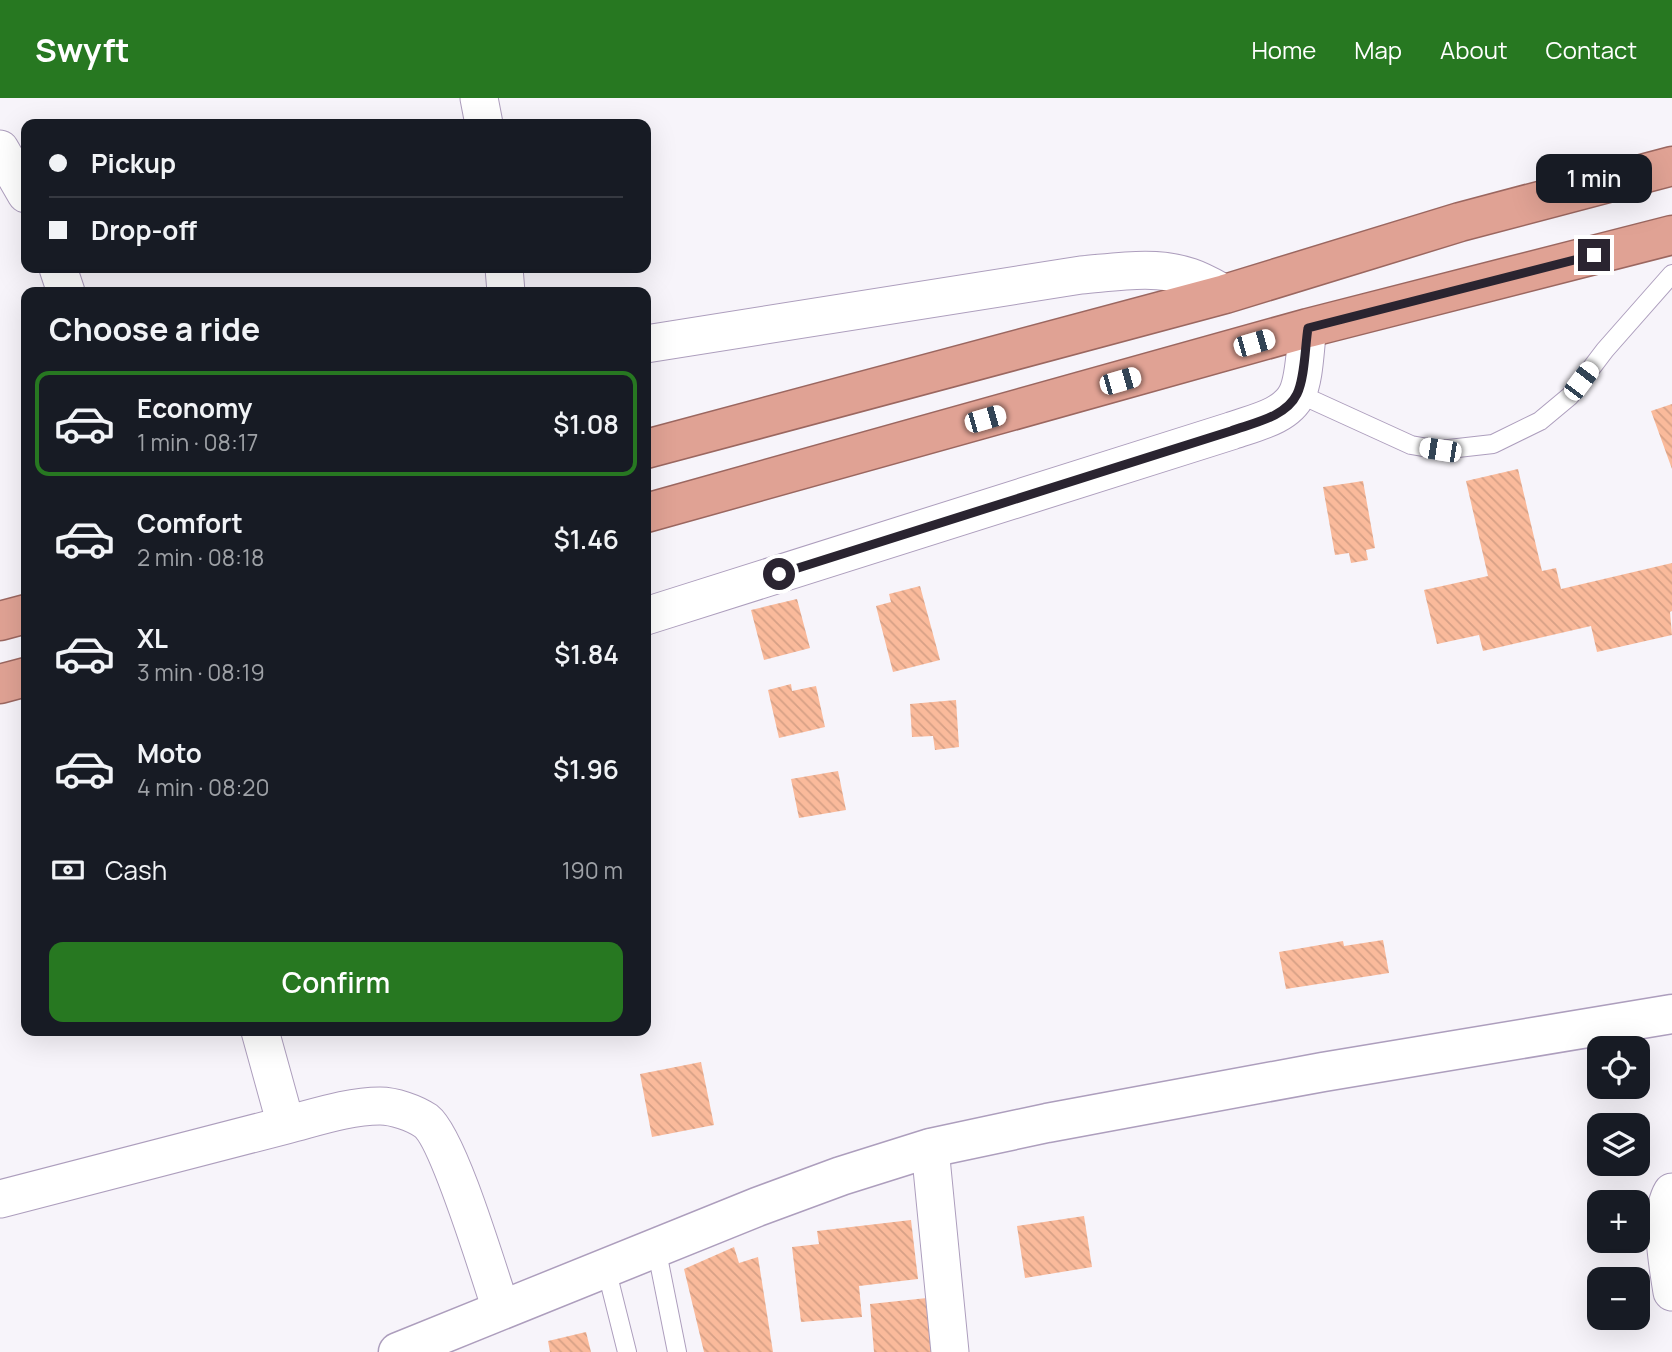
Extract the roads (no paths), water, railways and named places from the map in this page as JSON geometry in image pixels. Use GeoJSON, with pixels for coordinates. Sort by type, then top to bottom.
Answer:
{"type":"FeatureCollection","features":[{"type":"Feature","properties":{"kind":"highway"},"geometry":{"type":"LineString","coordinates":[[651,448],[1225,294],[1460,222],[1672,166]]}},
{"type":"Feature","properties":{"kind":"highway"},"geometry":{"type":"LineString","coordinates":[[651,512],[1308,328],[1672,235]]}},
{"type":"Feature","properties":{"kind":"highway"},"geometry":{"type":"LineString","coordinates":[[0,621],[21,615]]}},
{"type":"Feature","properties":{"kind":"highway"},"geometry":{"type":"LineString","coordinates":[[0,684],[21,678]]}},
{"type":"Feature","properties":{"kind":"street"},"geometry":{"type":"LineString","coordinates":[[479,98],[483,119]]}},
{"type":"Feature","properties":{"kind":"street"},"geometry":{"type":"LineString","coordinates":[[0,149],[21,185]]}},
{"type":"Feature","properties":{"kind":"street"},"geometry":{"type":"LineString","coordinates":[[651,343],[1081,275],[1129,271],[1170,272],[1192,277],[1225,294]]}},
{"type":"Feature","properties":{"kind":"street"},"geometry":{"type":"LineString","coordinates":[[651,614],[1270,417],[1286,407],[1297,393],[1308,328]]}},
{"type":"Feature","properties":{"kind":"street"},"geometry":{"type":"LineString","coordinates":[[398,1352],[656,1247],[841,1176],[930,1148],[1047,1123],[1309,1074],[1672,1014]]}},
{"type":"Feature","properties":{"kind":"street"},"geometry":{"type":"LineString","coordinates":[[261,1036],[286,1125]]}},
{"type":"Feature","properties":{"kind":"street"},"geometry":{"type":"LineString","coordinates":[[0,1199],[341,1111],[382,1106],[406,1111],[427,1122],[446,1154],[501,1309]]}},
{"type":"Feature","properties":{"kind":"street"},"geometry":{"type":"LineString","coordinates":[[930,1148],[950,1352]]}},
{"type":"Feature","properties":{"kind":"street"},"geometry":{"type":"LineString","coordinates":[[1672,1192],[1666,1202],[1665,1217],[1672,1292]]}},
{"type":"Feature","properties":{"kind":"lane"},"geometry":{"type":"LineString","coordinates":[[1297,393],[1411,445],[1440,450],[1493,444],[1539,421],[1570,396],[1605,350],[1672,274]]}},
{"type":"Feature","properties":{"kind":"lane"},"geometry":{"type":"LineString","coordinates":[[656,1247],[677,1352]]}},
{"type":"Feature","properties":{"kind":"lane"},"geometry":{"type":"LineString","coordinates":[[606,1268],[627,1352]]}}]}
